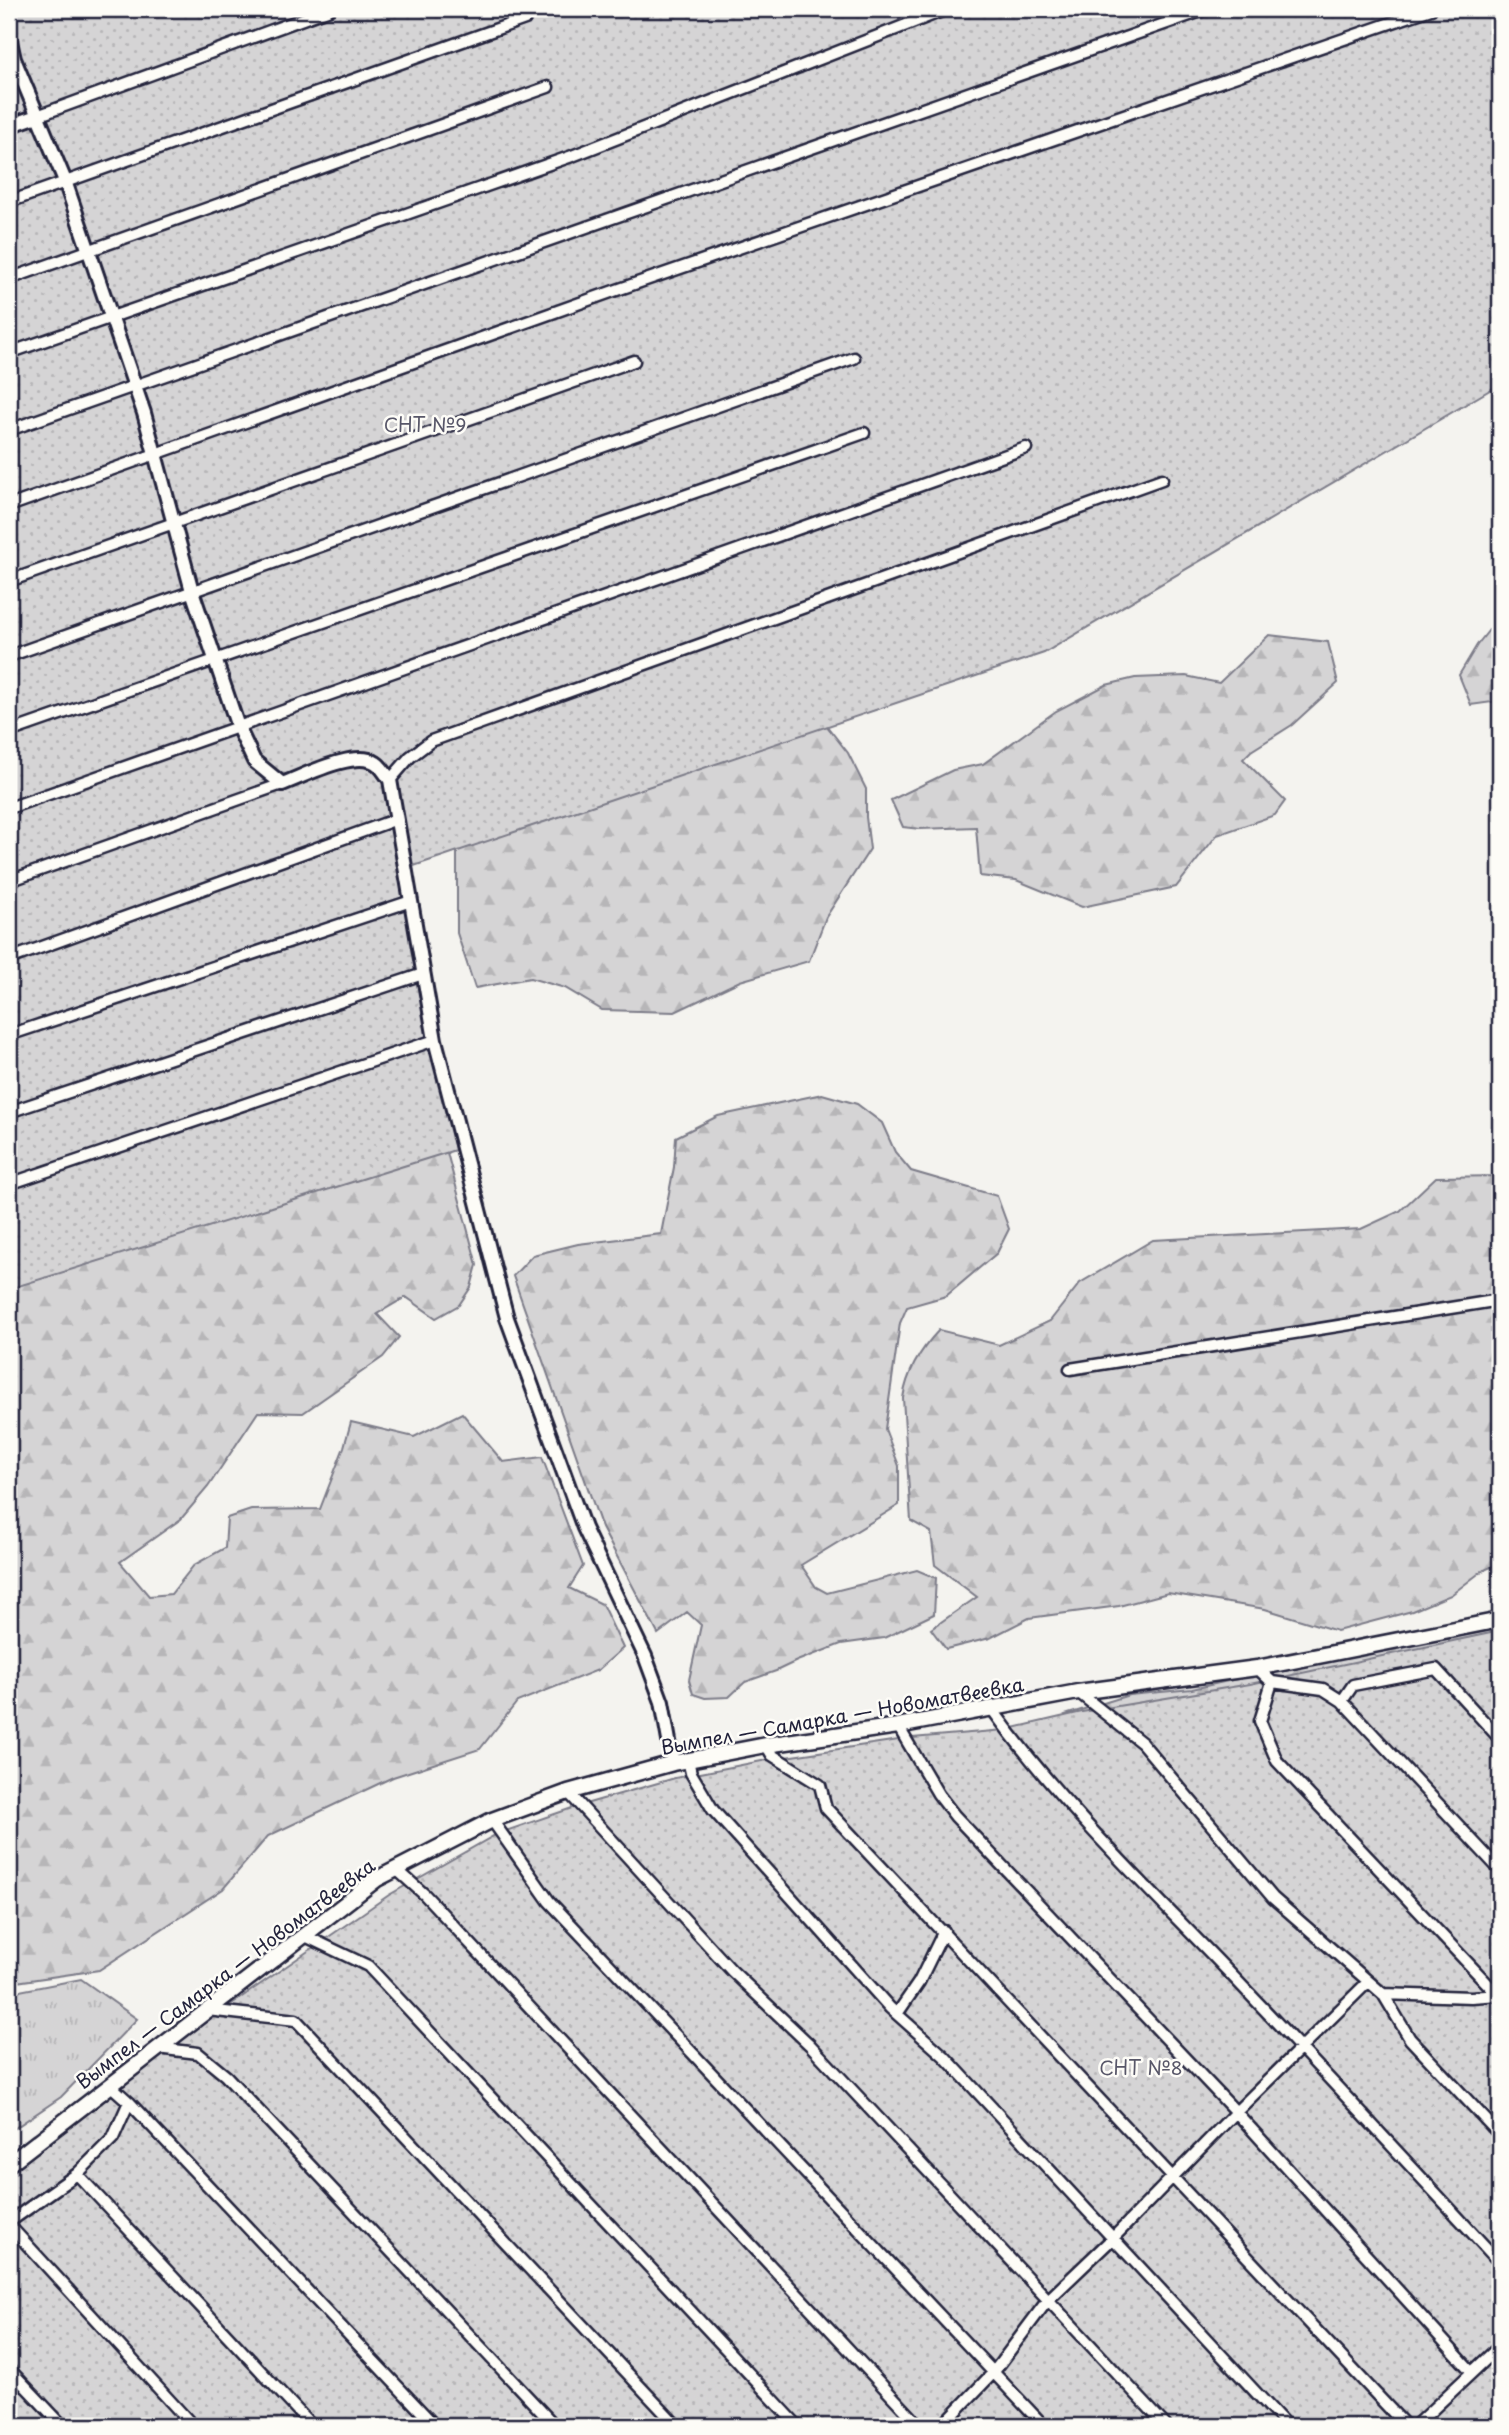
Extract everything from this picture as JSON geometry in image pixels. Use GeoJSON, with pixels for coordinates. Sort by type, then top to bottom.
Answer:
{"type":"FeatureCollection","features":[{"type":"Feature","properties":{"kind":"main road","name":"Вымпел — Самарка — Новоматвеевка"},"geometry":{"type":"LineString","coordinates":[[9,2164],[303,1934],[395,1868],[492,1820],[568,1792],[680,1761],[766,1745],[898,1726],[1078,1692],[1257,1668],[1500,1620]]}},
{"type":"Feature","properties":{"kind":"street"},"geometry":{"type":"LineString","coordinates":[[9,126],[330,9]]}},
{"type":"Feature","properties":{"kind":"street"},"geometry":{"type":"LineString","coordinates":[[9,353],[572,156],[947,9]]}},
{"type":"Feature","properties":{"kind":"street"},"geometry":{"type":"LineString","coordinates":[[9,430],[1207,9]]}},
{"type":"Feature","properties":{"kind":"street"},"geometry":{"type":"LineString","coordinates":[[9,506],[155,452],[1431,9]]}},
{"type":"Feature","properties":{"kind":"street"},"geometry":{"type":"LineString","coordinates":[[9,202],[525,19]]}},
{"type":"Feature","properties":{"kind":"street"},"geometry":{"type":"LineString","coordinates":[[9,37],[37,116],[65,181],[134,385],[192,591],[238,727],[254,761],[282,784]]}},
{"type":"Feature","properties":{"kind":"street"},"geometry":{"type":"LineString","coordinates":[[9,279],[548,88]]}},
{"type":"Feature","properties":{"kind":"street"},"geometry":{"type":"LineString","coordinates":[[9,656],[854,358]]}},
{"type":"Feature","properties":{"kind":"street"},"geometry":{"type":"LineString","coordinates":[[9,581],[634,361]]}},
{"type":"Feature","properties":{"kind":"street"},"geometry":{"type":"LineString","coordinates":[[9,732],[864,433]]}},
{"type":"Feature","properties":{"kind":"street"},"geometry":{"type":"LineString","coordinates":[[9,808],[1026,448]]}},
{"type":"Feature","properties":{"kind":"street"},"geometry":{"type":"LineString","coordinates":[[390,780],[410,757],[431,741],[1162,480]]}},
{"type":"Feature","properties":{"kind":"street"},"geometry":{"type":"LineString","coordinates":[[9,881],[350,759],[366,758],[377,764],[390,780],[435,1041],[507,1318],[584,1528],[645,1656],[680,1761],[691,1773],[713,1810],[897,2014],[944,2056],[1287,2426]]}},
{"type":"Feature","properties":{"kind":"street"},"geometry":{"type":"LineString","coordinates":[[9,959],[397,819]]}},
{"type":"Feature","properties":{"kind":"street"},"geometry":{"type":"LineString","coordinates":[[9,1035],[411,901]]}},
{"type":"Feature","properties":{"kind":"street"},"geometry":{"type":"LineString","coordinates":[[9,1112],[423,974]]}},
{"type":"Feature","properties":{"kind":"street"},"geometry":{"type":"LineString","coordinates":[[9,1184],[435,1041]]}},
{"type":"Feature","properties":{"kind":"street"},"geometry":{"type":"LineString","coordinates":[[1070,1369],[1500,1300]]}},
{"type":"Feature","properties":{"kind":"street"},"geometry":{"type":"LineString","coordinates":[[1257,1668],[1272,1682],[1323,1689],[1342,1700],[1500,1871]]}},
{"type":"Feature","properties":{"kind":"street"},"geometry":{"type":"LineString","coordinates":[[1342,1700],[1353,1685],[1436,1669],[1500,1739]]}},
{"type":"Feature","properties":{"kind":"street"},"geometry":{"type":"LineString","coordinates":[[1272,1682],[1259,1721],[1277,1761],[1500,1995]]}},
{"type":"Feature","properties":{"kind":"street"},"geometry":{"type":"LineString","coordinates":[[1078,1692],[1142,1743],[1273,1898],[1382,1994],[1410,2039],[1500,2135]]}},
{"type":"Feature","properties":{"kind":"street"},"geometry":{"type":"LineString","coordinates":[[992,1709],[1026,1757],[1069,1805],[1301,2047],[1500,2263]]}},
{"type":"Feature","properties":{"kind":"street"},"geometry":{"type":"LineString","coordinates":[[898,1726],[955,1816],[1236,2112],[1472,2372]]}},
{"type":"Feature","properties":{"kind":"street"},"geometry":{"type":"LineString","coordinates":[[766,1745],[772,1755],[820,1785],[826,1808],[1406,2426]]}},
{"type":"Feature","properties":{"kind":"street"},"geometry":{"type":"LineString","coordinates":[[568,1792],[732,1971],[810,2045],[1166,2426]]}},
{"type":"Feature","properties":{"kind":"street"},"geometry":{"type":"LineString","coordinates":[[492,1820],[549,1901],[1044,2426]]}},
{"type":"Feature","properties":{"kind":"street"},"geometry":{"type":"LineString","coordinates":[[395,1868],[425,1895],[920,2426]]}},
{"type":"Feature","properties":{"kind":"street"},"geometry":{"type":"LineString","coordinates":[[897,2014],[919,1982],[944,1931]]}},
{"type":"Feature","properties":{"kind":"street"},"geometry":{"type":"LineString","coordinates":[[303,1934],[368,1966],[798,2426]]}},
{"type":"Feature","properties":{"kind":"street"},"geometry":{"type":"LineString","coordinates":[[942,2426],[993,2373],[1047,2301],[1368,1982]]}},
{"type":"Feature","properties":{"kind":"street"},"geometry":{"type":"LineString","coordinates":[[1382,1994],[1471,1997],[1500,1995]]}},
{"type":"Feature","properties":{"kind":"street"},"geometry":{"type":"LineString","coordinates":[[206,2009],[296,2020],[677,2426]]}},
{"type":"Feature","properties":{"kind":"street"},"geometry":{"type":"LineString","coordinates":[[157,2048],[198,2053],[226,2076],[555,2426]]}},
{"type":"Feature","properties":{"kind":"street"},"geometry":{"type":"LineString","coordinates":[[110,2085],[435,2426]]}},
{"type":"Feature","properties":{"kind":"street"},"geometry":{"type":"LineString","coordinates":[[129,2102],[113,2138],[77,2174],[9,2224],[193,2426]]}},
{"type":"Feature","properties":{"kind":"street"},"geometry":{"type":"LineString","coordinates":[[77,2174],[312,2426]]}},
{"type":"Feature","properties":{"kind":"street"},"geometry":{"type":"LineString","coordinates":[[1416,2426],[1500,2346]]}},
{"type":"Feature","properties":{"kind":"street"},"geometry":{"type":"LineString","coordinates":[[9,2369],[63,2426]]}},
{"type":"Feature","properties":{"kind":"green space","name":"СНТ №9"},"geometry":{"type":"Polygon","coordinates":[[[9,9],[1500,9],[1500,384],[1044,653],[399,871],[455,1150],[9,1289],[9,55],[16,51],[9,29],[9,9]]]}},
{"type":"Feature","properties":{"kind":"green space"},"geometry":{"type":"Polygon","coordinates":[[[1500,616],[1500,701],[1471,705],[1459,675],[1477,645],[1500,616]]]}},
{"type":"Feature","properties":{"kind":"green space"},"geometry":{"type":"Polygon","coordinates":[[[1269,635],[1328,642],[1338,683],[1292,725],[1243,759],[1285,801],[1275,815],[1217,835],[1176,887],[1082,907],[1016,880],[980,876],[976,827],[903,827],[891,800],[953,770],[983,764],[1056,711],[1106,685],[1135,678],[1186,676],[1219,683],[1269,635]]]}},
{"type":"Feature","properties":{"kind":"green space"},"geometry":{"type":"Polygon","coordinates":[[[797,688],[848,753],[866,789],[870,849],[826,917],[809,961],[740,981],[675,1012],[602,1010],[565,988],[530,978],[475,988],[457,933],[457,851],[461,831],[797,688]]]}},
{"type":"Feature","properties":{"kind":"green space"},"geometry":{"type":"Polygon","coordinates":[[[822,1094],[857,1104],[882,1123],[895,1152],[911,1171],[997,1196],[1009,1229],[997,1253],[946,1296],[907,1307],[900,1323],[885,1429],[899,1466],[899,1505],[801,1565],[816,1587],[827,1593],[917,1570],[936,1578],[934,1614],[884,1638],[841,1644],[745,1682],[729,1697],[705,1698],[693,1694],[689,1680],[701,1625],[687,1612],[658,1634],[602,1528],[513,1276],[533,1255],[578,1244],[661,1234],[674,1167],[676,1137],[718,1116],[822,1094]]]}},
{"type":"Feature","properties":{"kind":"green space"},"geometry":{"type":"Polygon","coordinates":[[[445,1145],[477,1265],[471,1287],[459,1305],[436,1318],[406,1297],[377,1314],[399,1337],[383,1357],[303,1413],[258,1412],[208,1487],[181,1519],[120,1562],[149,1596],[171,1594],[194,1565],[225,1548],[227,1518],[251,1510],[320,1509],[351,1422],[414,1437],[462,1413],[503,1462],[542,1457],[583,1566],[569,1588],[602,1604],[623,1648],[598,1670],[517,1702],[480,1749],[393,1777],[268,1836],[223,1889],[99,1970],[9,1983],[9,1280],[445,1145]]]}},
{"type":"Feature","properties":{"kind":"green space"},"geometry":{"type":"Polygon","coordinates":[[[1500,1176],[1500,1563],[1482,1571],[1451,1595],[1412,1611],[1337,1631],[1265,1609],[1168,1593],[1119,1606],[1029,1618],[990,1638],[946,1649],[931,1629],[977,1597],[935,1565],[931,1532],[911,1521],[903,1398],[916,1361],[939,1330],[999,1345],[1050,1321],[1080,1283],[1153,1240],[1361,1229],[1400,1211],[1436,1177],[1500,1176]]]}},
{"type":"Feature","properties":{"kind":"green space"},"geometry":{"type":"Polygon","coordinates":[[[1500,1627],[1500,1649],[1083,1736],[1065,1715],[1129,1695],[1192,1689],[1314,1662],[1500,1627]]]}},
{"type":"Feature","properties":{"kind":"green space","name":"СНТ №8"},"geometry":{"type":"Polygon","coordinates":[[[1500,1631],[1500,2426],[9,2426],[9,2174],[108,2098],[161,2053],[389,1895],[497,1834],[575,1807],[675,1778],[772,1759],[912,1738],[1005,1730],[1082,1712],[1250,1684],[1500,1631]]]}},
{"type":"Feature","properties":{"kind":"green space"},"geometry":{"type":"Polygon","coordinates":[[[81,1979],[137,2019],[61,2097],[9,2132],[9,1993],[81,1979]]]}}]}
